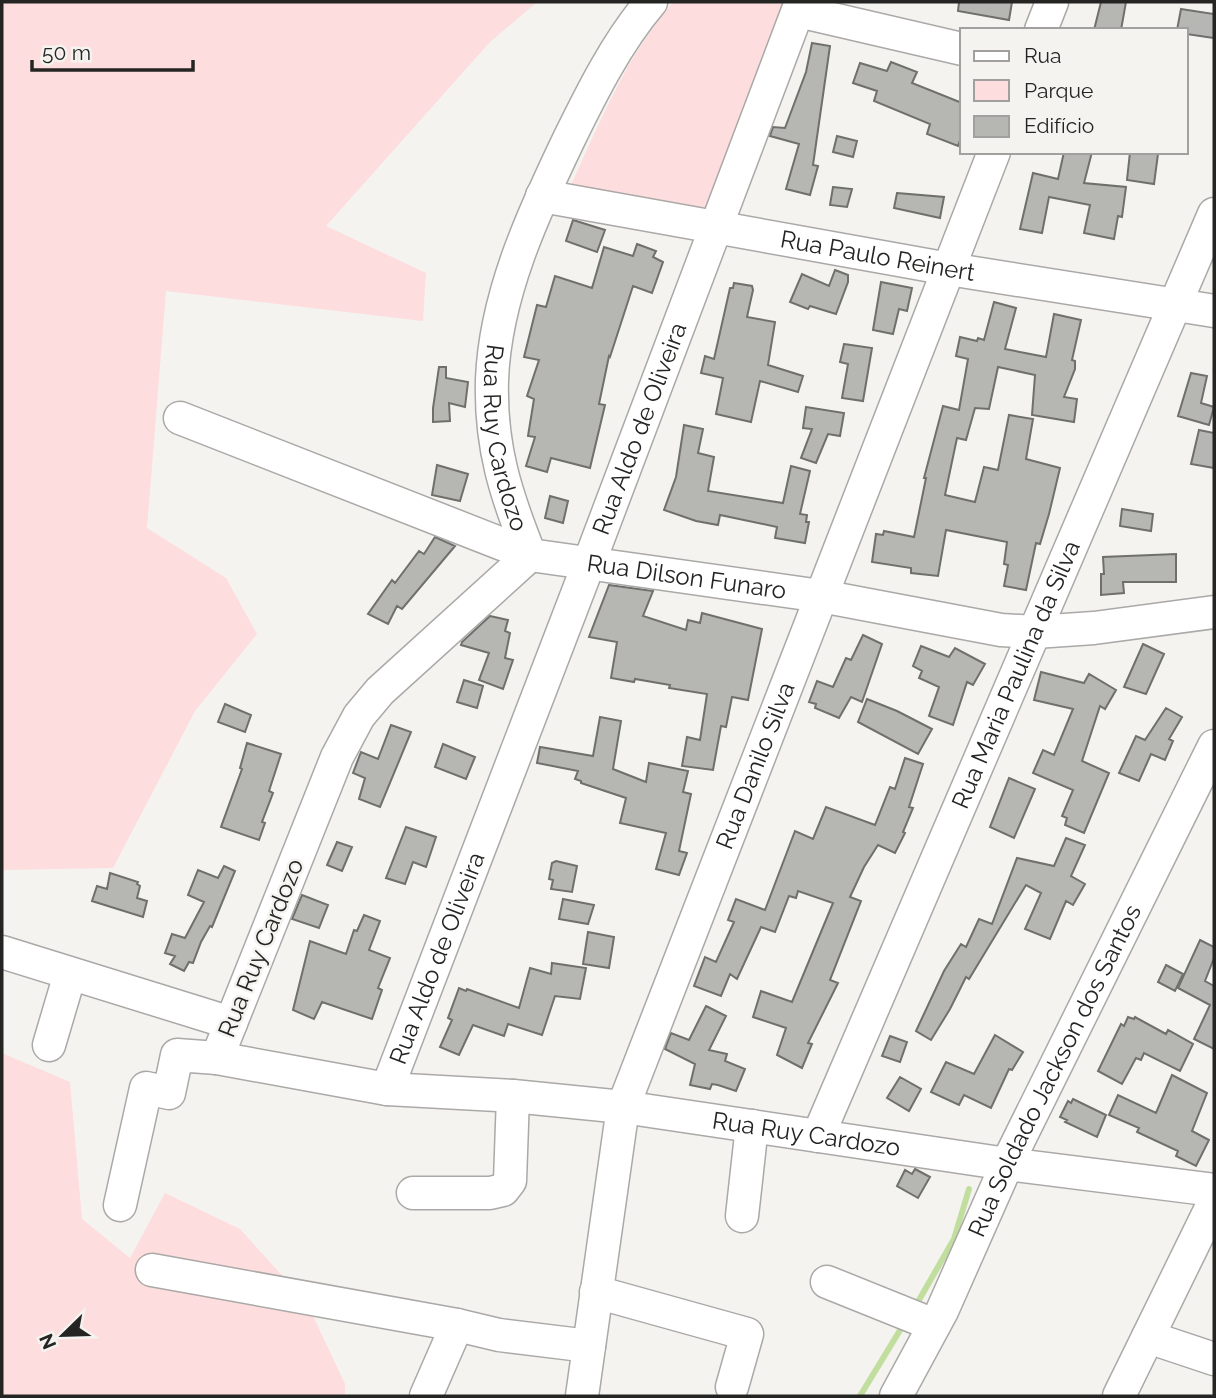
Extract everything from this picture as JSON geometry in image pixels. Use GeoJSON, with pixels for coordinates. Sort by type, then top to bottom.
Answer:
{"type":"FeatureCollection","features":[{"type":"Feature","properties":{"kind":"street","name":"Rua Ruy Cardozo"},"geometry":{"type":"LineString","coordinates":[[651,2],[608,63],[542,196],[497,327],[492,381],[495,436],[501,476],[530,555],[380,691],[359,716],[337,757],[216,1058],[387,1089],[513,1096],[623,1107],[1007,1164],[1214,1190]]}},
{"type":"Feature","properties":{"kind":"street"},"geometry":{"type":"LineString","coordinates":[[1042,28],[1052,2]]}},
{"type":"Feature","properties":{"kind":"street"},"geometry":{"type":"LineString","coordinates":[[799,6],[960,48]]}},
{"type":"Feature","properties":{"kind":"street","name":"Rua Aldo de Oliveira"},"geometry":{"type":"LineString","coordinates":[[387,1089],[799,6]]}},
{"type":"Feature","properties":{"kind":"street","name":"Rua Danilo Silva"},"geometry":{"type":"LineString","coordinates":[[582,1396],[623,1107],[993,154]]}},
{"type":"Feature","properties":{"kind":"street","name":"Rua Paulo Reinert"},"geometry":{"type":"LineString","coordinates":[[542,196],[948,269],[1214,311]]}},
{"type":"Feature","properties":{"kind":"street","name":"Rua Maria Paulina da Silva"},"geometry":{"type":"LineString","coordinates":[[818,1136],[1214,214]]}},
{"type":"Feature","properties":{"kind":"street","name":"Rua Dilson Funaro"},"geometry":{"type":"LineString","coordinates":[[180,418],[530,555],[821,596],[1001,630],[1034,632],[1094,628],[1214,612]]}},
{"type":"Feature","properties":{"kind":"street","name":"Rua Soldado Jackson dos Santos"},"geometry":{"type":"LineString","coordinates":[[897,1396],[918,1319],[1007,1164],[1214,746]]}},
{"type":"Feature","properties":{"kind":"street"},"geometry":{"type":"LineString","coordinates":[[2,951],[231,1023]]}},
{"type":"Feature","properties":{"kind":"street"},"geometry":{"type":"LineString","coordinates":[[49,1045],[71,974]]}},
{"type":"Feature","properties":{"kind":"street"},"geometry":{"type":"LineString","coordinates":[[120,1205],[146,1088],[169,1093],[177,1055],[216,1058]]}},
{"type":"Feature","properties":{"kind":"street"},"geometry":{"type":"LineString","coordinates":[[413,1193],[490,1193],[503,1190],[510,1181],[513,1096]]}},
{"type":"Feature","properties":{"kind":"street"},"geometry":{"type":"LineString","coordinates":[[742,1216],[752,1126]]}},
{"type":"Feature","properties":{"kind":"street"},"geometry":{"type":"LineString","coordinates":[[1119,1396],[1214,1202]]}},
{"type":"Feature","properties":{"kind":"street"},"geometry":{"type":"LineString","coordinates":[[152,1270],[499,1335],[589,1346]]}},
{"type":"Feature","properties":{"kind":"street"},"geometry":{"type":"LineString","coordinates":[[827,1282],[918,1319]]}},
{"type":"Feature","properties":{"kind":"street"},"geometry":{"type":"LineString","coordinates":[[596,1292],[747,1334],[732,1387]]}},
{"type":"Feature","properties":{"kind":"street"},"geometry":{"type":"LineString","coordinates":[[426,1396],[457,1325]]}},
{"type":"Feature","properties":{"kind":"street"},"geometry":{"type":"LineString","coordinates":[[1148,1337],[1214,1359]]}},
{"type":"Feature","properties":{"kind":"green space"},"geometry":{"type":"Polygon","coordinates":[[[2,2],[537,2],[490,42],[326,226],[426,273],[423,321],[166,291],[147,528],[226,578],[257,634],[195,711],[113,868],[2,870],[2,2]]]}},
{"type":"Feature","properties":{"kind":"green space"},"geometry":{"type":"Polygon","coordinates":[[[673,2],[785,2],[705,210],[571,185],[628,67],[673,2]]]}},
{"type":"Feature","properties":{"kind":"green space"},"geometry":{"type":"Polygon","coordinates":[[[2,1053],[70,1082],[82,1219],[130,1258],[165,1193],[240,1229],[307,1303],[345,1384],[345,1396],[2,1396],[2,1053]]]}},
{"type":"Feature","properties":{"kind":"building"},"geometry":{"type":"Polygon","coordinates":[[[959,2],[1012,2],[1009,20],[958,11],[959,2]]]}},
{"type":"Feature","properties":{"kind":"building"},"geometry":{"type":"Polygon","coordinates":[[[1101,2],[1126,2],[1121,28],[1094,28],[1101,2]]]}},
{"type":"Feature","properties":{"kind":"building"},"geometry":{"type":"Polygon","coordinates":[[[1181,9],[1214,14],[1214,38],[1188,34],[1188,28],[1177,28],[1181,9]]]}},
{"type":"Feature","properties":{"kind":"building"},"geometry":{"type":"Polygon","coordinates":[[[812,43],[830,46],[813,165],[818,166],[810,195],[786,189],[799,144],[770,136],[773,127],[785,128],[806,72],[812,43]]]}},
{"type":"Feature","properties":{"kind":"building"},"geometry":{"type":"Polygon","coordinates":[[[891,62],[917,72],[912,83],[960,102],[958,146],[927,134],[930,124],[874,101],[877,91],[853,83],[860,63],[887,71],[891,62]]]}},
{"type":"Feature","properties":{"kind":"building"},"geometry":{"type":"Polygon","coordinates":[[[837,136],[857,141],[853,157],[833,152],[837,136]]]}},
{"type":"Feature","properties":{"kind":"building"},"geometry":{"type":"Polygon","coordinates":[[[1064,154],[1091,154],[1084,183],[1126,187],[1122,217],[1118,216],[1114,239],[1084,233],[1090,205],[1049,197],[1042,233],[1020,229],[1033,173],[1058,179],[1064,154]]]}},
{"type":"Feature","properties":{"kind":"building"},"geometry":{"type":"Polygon","coordinates":[[[1130,154],[1158,154],[1154,184],[1127,180],[1130,154]]]}},
{"type":"Feature","properties":{"kind":"building"},"geometry":{"type":"Polygon","coordinates":[[[833,187],[852,189],[847,207],[830,205],[833,187]]]}},
{"type":"Feature","properties":{"kind":"building"},"geometry":{"type":"Polygon","coordinates":[[[897,193],[944,197],[940,218],[894,208],[897,193]]]}},
{"type":"Feature","properties":{"kind":"building"},"geometry":{"type":"Polygon","coordinates":[[[573,220],[605,230],[597,252],[566,241],[573,220]]]}},
{"type":"Feature","properties":{"kind":"building"},"geometry":{"type":"Polygon","coordinates":[[[637,244],[656,251],[653,257],[663,262],[652,293],[633,286],[609,356],[599,404],[605,405],[590,468],[551,458],[547,472],[526,466],[535,437],[528,436],[534,399],[527,396],[539,360],[524,357],[537,305],[546,307],[555,276],[592,288],[604,247],[633,256],[637,244]]]}},
{"type":"Feature","properties":{"kind":"building"},"geometry":{"type":"Polygon","coordinates":[[[835,270],[848,275],[836,314],[810,306],[808,309],[790,302],[802,274],[829,286],[835,270]]]}},
{"type":"Feature","properties":{"kind":"building"},"geometry":{"type":"Polygon","coordinates":[[[881,282],[912,288],[907,311],[899,309],[893,334],[873,330],[881,282]]]}},
{"type":"Feature","properties":{"kind":"building"},"geometry":{"type":"Polygon","coordinates":[[[734,283],[752,286],[747,317],[775,322],[768,365],[803,376],[798,392],[760,381],[751,422],[716,414],[723,378],[701,373],[705,356],[714,359],[730,288],[733,288],[734,283]]]}},
{"type":"Feature","properties":{"kind":"building"},"geometry":{"type":"Polygon","coordinates":[[[994,302],[1016,308],[1005,349],[1046,357],[1054,314],[1081,320],[1072,360],[1075,361],[1075,369],[1064,397],[1077,399],[1074,422],[1032,415],[1035,375],[998,367],[989,409],[975,408],[966,440],[957,438],[945,495],[975,502],[984,467],[998,470],[1009,415],[1033,419],[1026,459],[1060,468],[1040,544],[1036,543],[1026,590],[1004,586],[1008,565],[1004,564],[1007,542],[946,530],[938,576],[911,573],[911,568],[872,562],[876,534],[883,535],[884,531],[914,537],[924,478],[943,406],[959,410],[968,359],[956,356],[960,337],[984,340],[994,302]]]}},
{"type":"Feature","properties":{"kind":"building"},"geometry":{"type":"Polygon","coordinates":[[[844,344],[872,348],[863,401],[842,398],[848,364],[840,362],[844,344]]]}},
{"type":"Feature","properties":{"kind":"building"},"geometry":{"type":"Polygon","coordinates":[[[439,367],[446,367],[446,378],[468,382],[465,407],[449,403],[450,421],[433,422],[433,408],[439,367]]]}},
{"type":"Feature","properties":{"kind":"building"},"geometry":{"type":"Polygon","coordinates":[[[1191,373],[1207,376],[1201,403],[1214,407],[1209,425],[1178,416],[1191,373]]]}},
{"type":"Feature","properties":{"kind":"building"},"geometry":{"type":"Polygon","coordinates":[[[806,407],[844,413],[840,436],[828,434],[816,463],[801,458],[812,429],[803,428],[806,407]]]}},
{"type":"Feature","properties":{"kind":"building"},"geometry":{"type":"Polygon","coordinates":[[[684,425],[703,429],[698,453],[714,457],[708,491],[783,503],[791,466],[810,471],[800,514],[807,515],[806,522],[809,522],[805,543],[775,538],[777,527],[720,515],[718,525],[664,510],[676,477],[684,425]]]}},
{"type":"Feature","properties":{"kind":"building"},"geometry":{"type":"Polygon","coordinates":[[[1199,430],[1214,433],[1214,468],[1191,464],[1199,430]]]}},
{"type":"Feature","properties":{"kind":"building"},"geometry":{"type":"Polygon","coordinates":[[[437,465],[468,474],[460,501],[432,495],[437,465]]]}},
{"type":"Feature","properties":{"kind":"building"},"geometry":{"type":"Polygon","coordinates":[[[550,496],[568,501],[563,523],[545,518],[550,496]]]}},
{"type":"Feature","properties":{"kind":"building"},"geometry":{"type":"Polygon","coordinates":[[[1122,509],[1153,514],[1151,531],[1120,526],[1122,509]]]}},
{"type":"Feature","properties":{"kind":"building"},"geometry":{"type":"Polygon","coordinates":[[[435,537],[455,546],[402,609],[397,606],[388,624],[368,614],[392,580],[395,583],[419,551],[424,554],[435,537]]]}},
{"type":"Feature","properties":{"kind":"building"},"geometry":{"type":"Polygon","coordinates":[[[1176,554],[1176,582],[1123,582],[1124,593],[1101,595],[1103,557],[1176,554]]]}},
{"type":"Feature","properties":{"kind":"building"},"geometry":{"type":"Polygon","coordinates":[[[609,585],[653,591],[643,616],[686,630],[688,620],[700,623],[702,613],[762,629],[748,700],[732,697],[726,727],[721,726],[713,770],[682,766],[687,737],[700,740],[707,694],[635,679],[634,682],[611,678],[617,642],[589,637],[609,585]]]}},
{"type":"Feature","properties":{"kind":"building"},"geometry":{"type":"Polygon","coordinates":[[[490,616],[508,620],[505,631],[510,633],[505,658],[513,660],[503,689],[479,680],[489,653],[461,645],[490,616]]]}},
{"type":"Feature","properties":{"kind":"building"},"geometry":{"type":"Polygon","coordinates":[[[863,635],[882,644],[862,702],[851,697],[839,718],[815,708],[816,704],[809,702],[817,681],[833,687],[846,658],[851,660],[863,635]]]}},
{"type":"Feature","properties":{"kind":"building"},"geometry":{"type":"Polygon","coordinates":[[[1143,644],[1164,654],[1146,694],[1124,687],[1143,644]]]}},
{"type":"Feature","properties":{"kind":"building"},"geometry":{"type":"Polygon","coordinates":[[[921,646],[949,657],[955,648],[985,664],[973,685],[967,682],[953,725],[929,716],[939,687],[919,678],[922,671],[913,666],[921,646]]]}},
{"type":"Feature","properties":{"kind":"building"},"geometry":{"type":"Polygon","coordinates":[[[1041,672],[1084,683],[1089,674],[1116,690],[1105,709],[1100,706],[1082,761],[1109,773],[1084,833],[1065,825],[1067,818],[1062,816],[1073,790],[1033,773],[1043,750],[1054,755],[1073,709],[1034,700],[1041,672]]]}},
{"type":"Feature","properties":{"kind":"building"},"geometry":{"type":"Polygon","coordinates":[[[464,680],[483,686],[477,708],[457,702],[464,680]]]}},
{"type":"Feature","properties":{"kind":"building"},"geometry":{"type":"Polygon","coordinates":[[[867,699],[932,729],[918,754],[858,722],[867,699]]]}},
{"type":"Feature","properties":{"kind":"building"},"geometry":{"type":"Polygon","coordinates":[[[225,704],[251,715],[245,732],[218,722],[225,704]]]}},
{"type":"Feature","properties":{"kind":"building"},"geometry":{"type":"Polygon","coordinates":[[[1166,708],[1182,717],[1169,739],[1173,741],[1165,760],[1151,754],[1139,781],[1119,773],[1136,736],[1145,740],[1166,708]]]}},
{"type":"Feature","properties":{"kind":"building"},"geometry":{"type":"Polygon","coordinates":[[[600,717],[621,721],[613,769],[646,782],[649,763],[688,771],[683,792],[691,794],[679,851],[687,853],[679,875],[656,869],[666,833],[620,823],[626,798],[581,783],[575,779],[578,771],[537,763],[540,747],[593,756],[600,717]]]}},
{"type":"Feature","properties":{"kind":"building"},"geometry":{"type":"Polygon","coordinates":[[[391,725],[411,732],[380,807],[359,799],[365,778],[353,773],[361,752],[378,759],[391,725]]]}},
{"type":"Feature","properties":{"kind":"building"},"geometry":{"type":"Polygon","coordinates":[[[247,743],[281,754],[269,791],[273,793],[262,822],[265,823],[259,840],[221,827],[242,769],[240,768],[247,743]]]}},
{"type":"Feature","properties":{"kind":"building"},"geometry":{"type":"Polygon","coordinates":[[[443,744],[475,757],[466,779],[435,767],[443,744]]]}},
{"type":"Feature","properties":{"kind":"building"},"geometry":{"type":"Polygon","coordinates":[[[905,758],[923,764],[909,807],[913,808],[903,832],[905,833],[895,853],[878,845],[850,897],[861,901],[830,980],[838,983],[808,1043],[812,1044],[802,1068],[777,1055],[786,1028],[753,1017],[761,991],[792,1002],[833,903],[798,891],[796,898],[789,896],[775,932],[761,927],[737,979],[730,974],[721,996],[694,986],[705,957],[716,962],[734,922],[728,920],[736,899],[765,910],[795,831],[813,839],[826,807],[875,825],[890,787],[895,789],[905,758]]]}},
{"type":"Feature","properties":{"kind":"building"},"geometry":{"type":"Polygon","coordinates":[[[1009,778],[1035,789],[1014,838],[990,827],[1009,778]]]}},
{"type":"Feature","properties":{"kind":"building"},"geometry":{"type":"Polygon","coordinates":[[[406,827],[436,837],[426,867],[413,862],[405,884],[386,878],[406,827]]]}},
{"type":"Feature","properties":{"kind":"building"},"geometry":{"type":"Polygon","coordinates":[[[1066,838],[1085,845],[1071,876],[1085,884],[1073,905],[1066,901],[1050,939],[1025,929],[1041,893],[1026,885],[969,979],[966,977],[931,1040],[916,1031],[944,971],[961,944],[966,947],[979,919],[992,924],[1017,858],[1054,866],[1066,838]]]}},
{"type":"Feature","properties":{"kind":"building"},"geometry":{"type":"Polygon","coordinates":[[[337,842],[352,847],[342,871],[327,865],[337,842]]]}},
{"type":"Feature","properties":{"kind":"building"},"geometry":{"type":"Polygon","coordinates":[[[556,861],[577,866],[572,892],[551,889],[553,880],[549,879],[552,863],[556,861]]]}},
{"type":"Feature","properties":{"kind":"building"},"geometry":{"type":"Polygon","coordinates":[[[224,866],[235,871],[212,927],[210,926],[201,942],[193,963],[189,962],[184,971],[170,964],[175,956],[165,953],[172,934],[185,938],[204,902],[188,895],[198,870],[218,878],[224,866]]]}},
{"type":"Feature","properties":{"kind":"building"},"geometry":{"type":"Polygon","coordinates":[[[110,873],[138,882],[140,886],[137,898],[147,901],[143,917],[92,901],[97,886],[107,889],[110,873]]]}},
{"type":"Feature","properties":{"kind":"building"},"geometry":{"type":"Polygon","coordinates":[[[302,895],[328,905],[319,928],[292,919],[302,895]]]}},
{"type":"Feature","properties":{"kind":"building"},"geometry":{"type":"Polygon","coordinates":[[[563,899],[594,905],[588,924],[559,919],[563,899]]]}},
{"type":"Feature","properties":{"kind":"building"},"geometry":{"type":"Polygon","coordinates":[[[364,915],[380,921],[369,950],[390,958],[378,988],[382,990],[372,1019],[322,1002],[314,1019],[293,1010],[310,941],[346,954],[354,930],[357,931],[364,915]]]}},
{"type":"Feature","properties":{"kind":"building"},"geometry":{"type":"Polygon","coordinates":[[[588,932],[614,937],[609,968],[583,964],[588,932]]]}},
{"type":"Feature","properties":{"kind":"building"},"geometry":{"type":"Polygon","coordinates":[[[1200,940],[1214,947],[1214,958],[1205,981],[1214,986],[1214,1049],[1194,1039],[1210,1005],[1178,988],[1200,940]]]}},
{"type":"Feature","properties":{"kind":"building"},"geometry":{"type":"Polygon","coordinates":[[[552,963],[586,968],[580,999],[555,996],[542,1035],[508,1024],[504,1036],[473,1025],[459,1055],[440,1047],[452,1020],[448,1018],[459,988],[519,1008],[530,968],[551,974],[552,963]]]}},
{"type":"Feature","properties":{"kind":"building"},"geometry":{"type":"Polygon","coordinates":[[[1166,965],[1183,974],[1175,991],[1158,982],[1166,965]]]}},
{"type":"Feature","properties":{"kind":"building"},"geometry":{"type":"Polygon","coordinates":[[[706,1006],[726,1016],[709,1050],[727,1054],[725,1061],[745,1069],[736,1091],[712,1084],[710,1089],[690,1085],[695,1064],[665,1049],[671,1033],[689,1040],[706,1006]]]}},
{"type":"Feature","properties":{"kind":"building"},"geometry":{"type":"Polygon","coordinates":[[[1128,1017],[1135,1017],[1166,1034],[1168,1030],[1193,1044],[1180,1071],[1144,1053],[1141,1060],[1136,1058],[1122,1084],[1098,1071],[1121,1024],[1124,1026],[1128,1017]]]}},
{"type":"Feature","properties":{"kind":"building"},"geometry":{"type":"Polygon","coordinates":[[[995,1035],[1023,1052],[1012,1070],[1009,1069],[991,1108],[964,1095],[959,1105],[931,1092],[946,1062],[974,1074],[995,1035]]]}},
{"type":"Feature","properties":{"kind":"building"},"geometry":{"type":"Polygon","coordinates":[[[890,1036],[907,1042],[900,1062],[882,1056],[890,1036]]]}},
{"type":"Feature","properties":{"kind":"building"},"geometry":{"type":"Polygon","coordinates":[[[1172,1075],[1207,1093],[1192,1131],[1209,1140],[1196,1166],[1176,1156],[1178,1151],[1137,1132],[1139,1128],[1109,1115],[1118,1095],[1156,1113],[1172,1075]]]}},
{"type":"Feature","properties":{"kind":"building"},"geometry":{"type":"Polygon","coordinates":[[[900,1077],[921,1089],[909,1111],[887,1098],[900,1077]]]}},
{"type":"Feature","properties":{"kind":"building"},"geometry":{"type":"Polygon","coordinates":[[[1073,1099],[1106,1115],[1097,1137],[1060,1117],[1068,1101],[1071,1103],[1073,1099]]]}},
{"type":"Feature","properties":{"kind":"building"},"geometry":{"type":"Polygon","coordinates":[[[915,1169],[930,1177],[918,1198],[897,1186],[905,1170],[912,1174],[915,1169]]]}},
{"type":"Feature","properties":{"kind":"waterway"},"geometry":{"type":"LineString","coordinates":[[915,1307],[954,1239],[969,1189]]}},
{"type":"Feature","properties":{"kind":"waterway"},"geometry":{"type":"LineString","coordinates":[[860,1396],[905,1322]]}}]}
